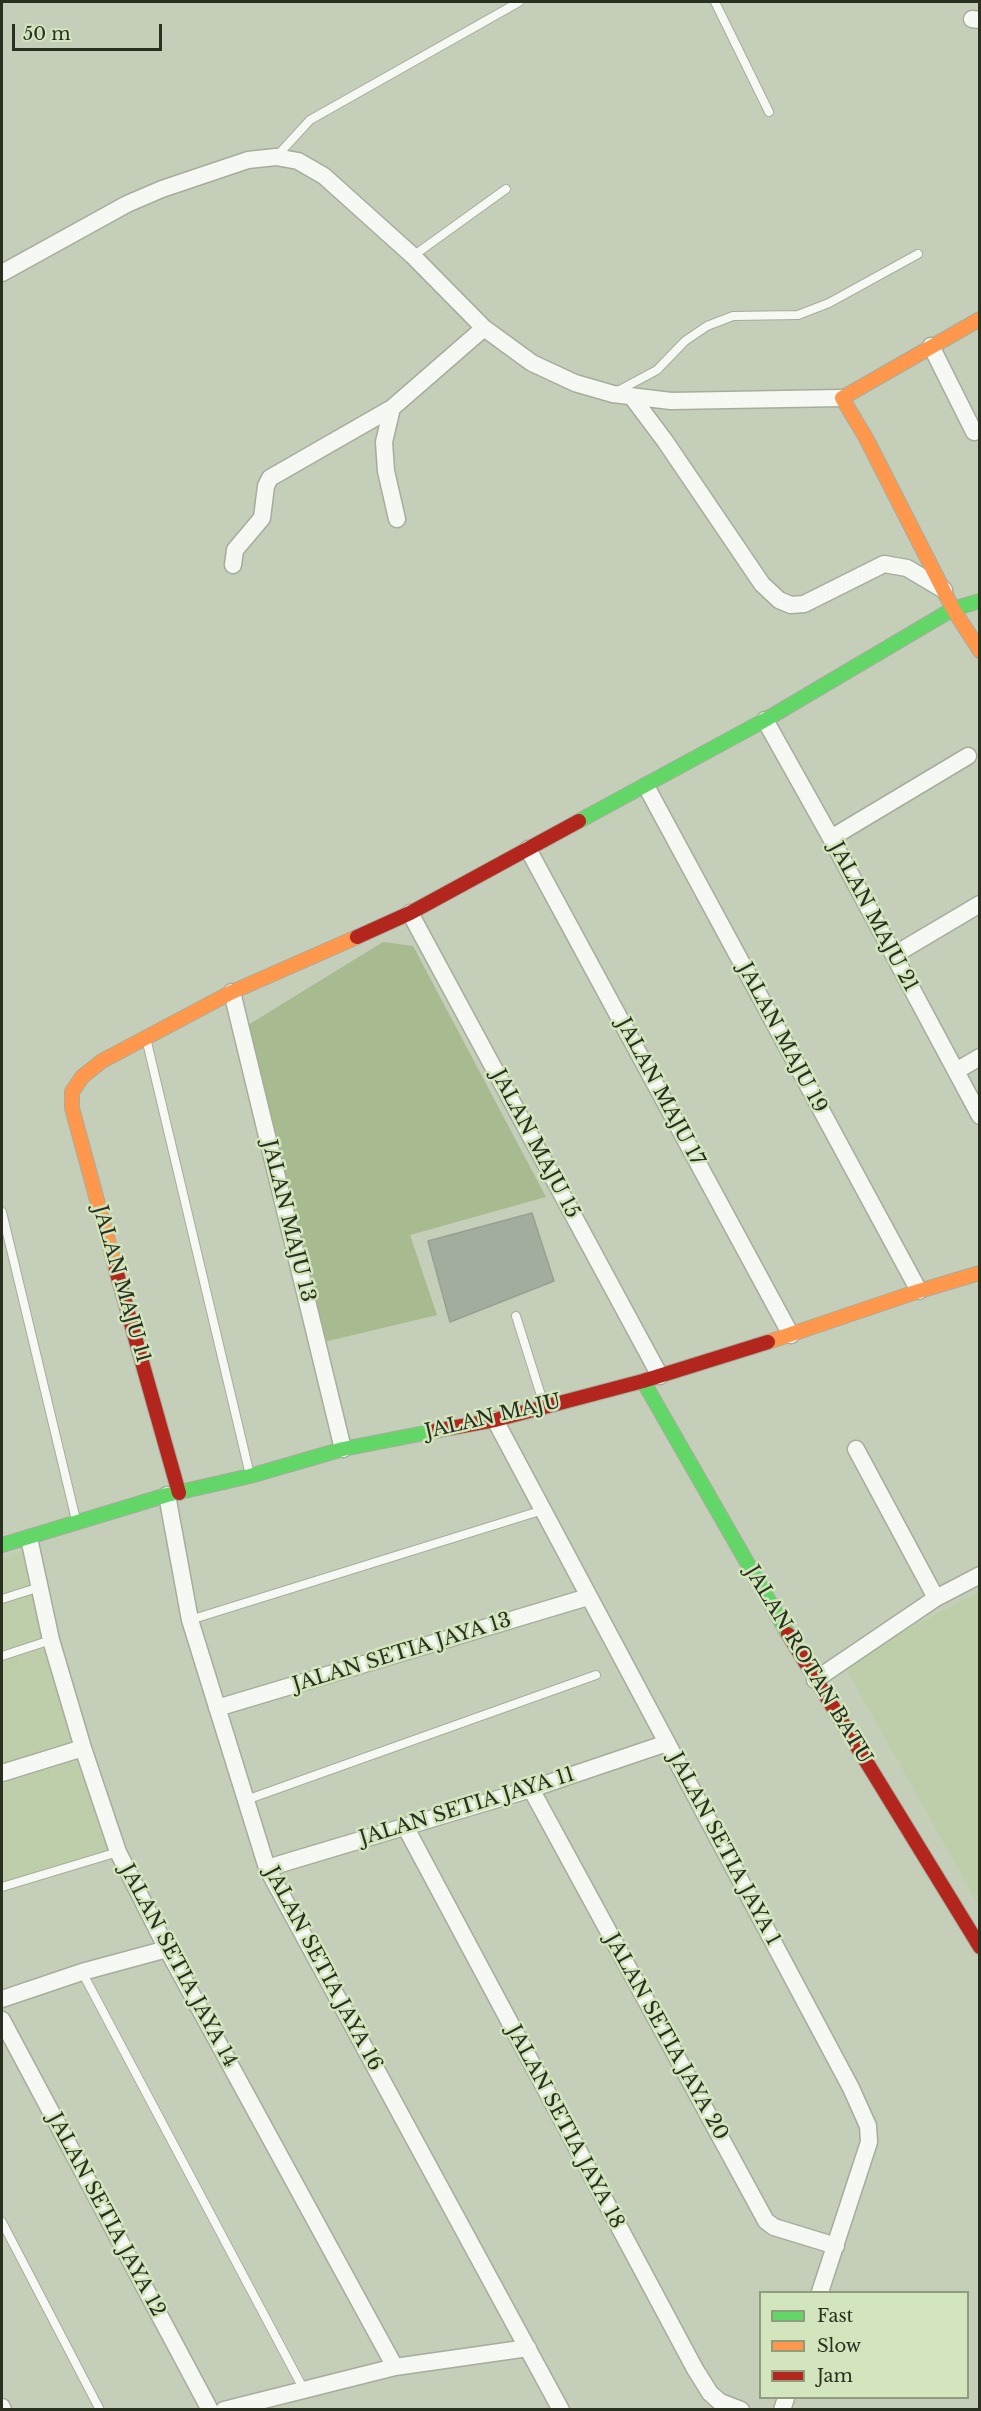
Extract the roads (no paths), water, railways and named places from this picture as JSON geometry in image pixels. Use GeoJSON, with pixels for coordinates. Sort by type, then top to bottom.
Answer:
{"type":"FeatureCollection","features":[{"type":"Feature","properties":{"kind":"street"},"geometry":{"type":"LineString","coordinates":[[2,273],[127,204],[162,189],[248,160],[276,157],[298,161],[324,176],[413,256],[483,328],[532,363],[575,383],[613,394],[671,401],[842,398],[980,319]]}},
{"type":"Feature","properties":{"kind":"street"},"geometry":{"type":"LineString","coordinates":[[233,565],[235,549],[262,518],[266,486],[270,478],[392,408],[483,328]]}},
{"type":"Feature","properties":{"kind":"street"},"geometry":{"type":"LineString","coordinates":[[931,346],[974,432]]}},
{"type":"Feature","properties":{"kind":"street"},"geometry":{"type":"LineString","coordinates":[[632,397],[665,441],[762,584],[779,600],[791,605],[804,604],[884,564],[907,568],[944,590]]}},
{"type":"Feature","properties":{"kind":"street"},"geometry":{"type":"LineString","coordinates":[[842,398],[866,438],[953,609],[980,651]]}},
{"type":"Feature","properties":{"kind":"street"},"geometry":{"type":"LineString","coordinates":[[392,408],[384,442],[386,471],[398,519]]}},
{"type":"Feature","properties":{"kind":"street"},"geometry":{"type":"LineString","coordinates":[[146,1038],[232,992],[410,913],[765,720],[953,609],[980,601]]}},
{"type":"Feature","properties":{"kind":"street","name":"JALAN MAJU 21"},"geometry":{"type":"LineString","coordinates":[[765,720],[980,1116]]}},
{"type":"Feature","properties":{"kind":"street"},"geometry":{"type":"LineString","coordinates":[[831,838],[968,756]]}},
{"type":"Feature","properties":{"kind":"street","name":"JALAN MAJU 19"},"geometry":{"type":"LineString","coordinates":[[645,786],[919,1290]]}},
{"type":"Feature","properties":{"kind":"street","name":"JALAN MAJU 17"},"geometry":{"type":"LineString","coordinates":[[528,849],[791,1335]]}},
{"type":"Feature","properties":{"kind":"street"},"geometry":{"type":"LineString","coordinates":[[894,956],[980,904]]}},
{"type":"Feature","properties":{"kind":"street","name":"JALAN MAJU 15"},"geometry":{"type":"LineString","coordinates":[[410,913],[652,1378]]}},
{"type":"Feature","properties":{"kind":"street","name":"JALAN MAJU 13"},"geometry":{"type":"LineString","coordinates":[[232,992],[343,1449]]}},
{"type":"Feature","properties":{"kind":"street","name":"JALAN MAJU 11"},"geometry":{"type":"LineString","coordinates":[[146,1038],[102,1061],[82,1077],[72,1092],[72,1108],[173,1494]]}},
{"type":"Feature","properties":{"kind":"street"},"geometry":{"type":"LineString","coordinates":[[956,1071],[980,1057]]}},
{"type":"Feature","properties":{"kind":"street","name":"JALAN MAJU"},"geometry":{"type":"LineString","coordinates":[[2,1545],[173,1494],[250,1476],[343,1449],[495,1420],[652,1378],[791,1335],[919,1290],[980,1273]]}},
{"type":"Feature","properties":{"kind":"street","name":"JALAN ROTAN BATU"},"geometry":{"type":"LineString","coordinates":[[652,1378],[814,1680],[980,1947]]}},
{"type":"Feature","properties":{"kind":"street","name":"JALAN SETIA JAYA 1"},"geometry":{"type":"LineString","coordinates":[[495,1420],[851,2088],[868,2126],[869,2142],[820,2291]]}},
{"type":"Feature","properties":{"kind":"street"},"geometry":{"type":"LineString","coordinates":[[856,1449],[936,1598]]}},
{"type":"Feature","properties":{"kind":"street","name":"JALAN SETIA JAYA 16"},"geometry":{"type":"LineString","coordinates":[[173,1494],[189,1620],[267,1868],[561,2409]]}},
{"type":"Feature","properties":{"kind":"street","name":"JALAN SETIA JAYA 14"},"geometry":{"type":"LineString","coordinates":[[29,1538],[51,1640],[83,1748],[118,1852],[167,1949],[395,2367]]}},
{"type":"Feature","properties":{"kind":"street"},"geometry":{"type":"LineString","coordinates":[[814,1680],[936,1598],[980,1575]]}},
{"type":"Feature","properties":{"kind":"street","name":"JALAN SETIA JAYA 13"},"geometry":{"type":"LineString","coordinates":[[217,1708],[588,1597]]}},
{"type":"Feature","properties":{"kind":"street","name":"JALAN SETIA JAYA 11"},"geometry":{"type":"LineString","coordinates":[[267,1868],[406,1828],[667,1743]]}},
{"type":"Feature","properties":{"kind":"street"},"geometry":{"type":"LineString","coordinates":[[2,1773],[83,1748]]}},
{"type":"Feature","properties":{"kind":"street","name":"JALAN SETIA JAYA 20"},"geometry":{"type":"LineString","coordinates":[[531,1788],[766,2221],[774,2227],[836,2246]]}},
{"type":"Feature","properties":{"kind":"street","name":"JALAN SETIA JAYA 18"},"geometry":{"type":"LineString","coordinates":[[406,1828],[695,2369],[710,2393],[720,2402],[741,2409]]}},
{"type":"Feature","properties":{"kind":"street"},"geometry":{"type":"LineString","coordinates":[[2,1999],[82,1972],[167,1949]]}},
{"type":"Feature","properties":{"kind":"street","name":"JALAN SETIA JAYA 12"},"geometry":{"type":"LineString","coordinates":[[2,2020],[210,2409]]}},
{"type":"Feature","properties":{"kind":"street"},"geometry":{"type":"LineString","coordinates":[[224,2409],[395,2367],[528,2348]]}},
{"type":"Feature","properties":{"kind":"lane"},"geometry":{"type":"LineString","coordinates":[[276,157],[310,120],[519,2]]}},
{"type":"Feature","properties":{"kind":"lane"},"geometry":{"type":"LineString","coordinates":[[715,2],[769,112]]}},
{"type":"Feature","properties":{"kind":"lane"},"geometry":{"type":"LineString","coordinates":[[413,256],[506,189]]}},
{"type":"Feature","properties":{"kind":"lane"},"geometry":{"type":"LineString","coordinates":[[613,394],[657,370],[685,341],[707,326],[733,316],[798,315],[829,303],[918,254]]}},
{"type":"Feature","properties":{"kind":"lane"},"geometry":{"type":"LineString","coordinates":[[146,1038],[250,1476]]}},
{"type":"Feature","properties":{"kind":"lane"},"geometry":{"type":"LineString","coordinates":[[2,1212],[78,1524]]}},
{"type":"Feature","properties":{"kind":"lane"},"geometry":{"type":"LineString","coordinates":[[516,1316],[544,1406]]}},
{"type":"Feature","properties":{"kind":"lane"},"geometry":{"type":"LineString","coordinates":[[189,1620],[543,1510]]}},
{"type":"Feature","properties":{"kind":"lane"},"geometry":{"type":"LineString","coordinates":[[2,1599],[40,1587]]}},
{"type":"Feature","properties":{"kind":"lane"},"geometry":{"type":"LineString","coordinates":[[2,1656],[51,1640]]}},
{"type":"Feature","properties":{"kind":"lane"},"geometry":{"type":"LineString","coordinates":[[246,1800],[596,1675]]}},
{"type":"Feature","properties":{"kind":"lane"},"geometry":{"type":"LineString","coordinates":[[2,1887],[118,1852]]}},
{"type":"Feature","properties":{"kind":"lane"},"geometry":{"type":"LineString","coordinates":[[82,1972],[304,2391]]}},
{"type":"Feature","properties":{"kind":"lane"},"geometry":{"type":"LineString","coordinates":[[2,2222],[100,2409]]}}]}
